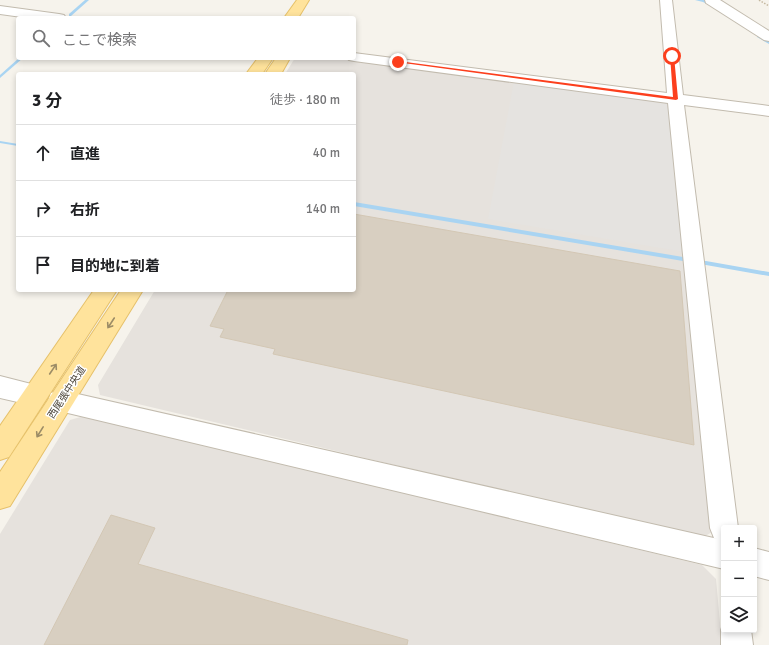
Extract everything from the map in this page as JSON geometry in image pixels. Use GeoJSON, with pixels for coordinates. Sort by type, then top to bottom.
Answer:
{"type":"FeatureCollection","features":[{"type":"Feature","properties":{"kind":"main road"},"geometry":{"type":"LineString","coordinates":[[293,16],[303,0]]}},
{"type":"Feature","properties":{"kind":"main road"},"geometry":{"type":"LineString","coordinates":[[256,72],[264,60]]}},
{"type":"Feature","properties":{"kind":"main road"},"geometry":{"type":"LineString","coordinates":[[274,72],[282,60]]}},
{"type":"Feature","properties":{"kind":"main road"},"geometry":{"type":"LineString","coordinates":[[0,448],[105,292]]}},
{"type":"Feature","properties":{"kind":"main road","name":"西尾張中央道"},"geometry":{"type":"LineString","coordinates":[[0,496],[131,292]]}},
{"type":"Feature","properties":{"kind":"street"},"geometry":{"type":"LineString","coordinates":[[666,0],[724,525]]}},
{"type":"Feature","properties":{"kind":"street"},"geometry":{"type":"LineString","coordinates":[[711,0],[769,37]]}},
{"type":"Feature","properties":{"kind":"street"},"geometry":{"type":"LineString","coordinates":[[0,10],[45,16]]}},
{"type":"Feature","properties":{"kind":"street"},"geometry":{"type":"LineString","coordinates":[[356,57],[769,111]]}},
{"type":"Feature","properties":{"kind":"street"},"geometry":{"type":"LineString","coordinates":[[0,387],[35,396]]}},
{"type":"Feature","properties":{"kind":"street"},"geometry":{"type":"LineString","coordinates":[[60,401],[721,554]]}},
{"type":"Feature","properties":{"kind":"street"},"geometry":{"type":"LineString","coordinates":[[757,563],[769,566]]}},
{"type":"Feature","properties":{"kind":"street"},"geometry":{"type":"LineString","coordinates":[[736,633],[737,645]]}},
{"type":"Feature","properties":{"kind":"path"},"geometry":{"type":"LineString","coordinates":[[759,0],[769,6]]}},
{"type":"Feature","properties":{"kind":"shaded area"},"geometry":{"type":"Polygon","coordinates":[[[294,60],[348,60],[665,100],[671,105],[712,532],[702,538],[100,395],[98,385],[154,292],[356,292],[356,72],[286,72],[294,60]]]}},
{"type":"Feature","properties":{"kind":"shaded area"},"geometry":{"type":"Polygon","coordinates":[[[514,81],[665,100],[671,105],[685,252],[488,219],[514,81]]]}},
{"type":"Feature","properties":{"kind":"shaded area"},"geometry":{"type":"Polygon","coordinates":[[[84,416],[702,565],[716,579],[722,645],[0,645],[0,534],[70,420],[84,416]]]}},
{"type":"Feature","properties":{"kind":"building"},"geometry":{"type":"Polygon","coordinates":[[[356,214],[680,271],[694,445],[273,354],[275,349],[220,337],[224,329],[210,326],[227,292],[356,292],[356,214]]]}},
{"type":"Feature","properties":{"kind":"building"},"geometry":{"type":"Polygon","coordinates":[[[111,515],[155,528],[138,564],[408,640],[407,645],[44,645],[111,515]]]}},
{"type":"Feature","properties":{"kind":"waterway"},"geometry":{"type":"LineString","coordinates":[[70,15],[87,0]]}},
{"type":"Feature","properties":{"kind":"waterway"},"geometry":{"type":"LineString","coordinates":[[697,0],[704,1],[712,5]]}},
{"type":"Feature","properties":{"kind":"waterway"},"geometry":{"type":"LineString","coordinates":[[758,36],[769,43]]}},
{"type":"Feature","properties":{"kind":"waterway"},"geometry":{"type":"LineString","coordinates":[[0,77],[19,60]]}},
{"type":"Feature","properties":{"kind":"waterway"},"geometry":{"type":"LineString","coordinates":[[0,142],[16,145]]}},
{"type":"Feature","properties":{"kind":"waterway"},"geometry":{"type":"LineString","coordinates":[[356,204],[683,259]]}},
{"type":"Feature","properties":{"kind":"waterway"},"geometry":{"type":"LineString","coordinates":[[706,263],[769,274]]}},
{"type":"Feature","properties":{"kind":"route"},"geometry":{"type":"LineString","coordinates":[[398,62],[676,99],[672,56]]}}]}
